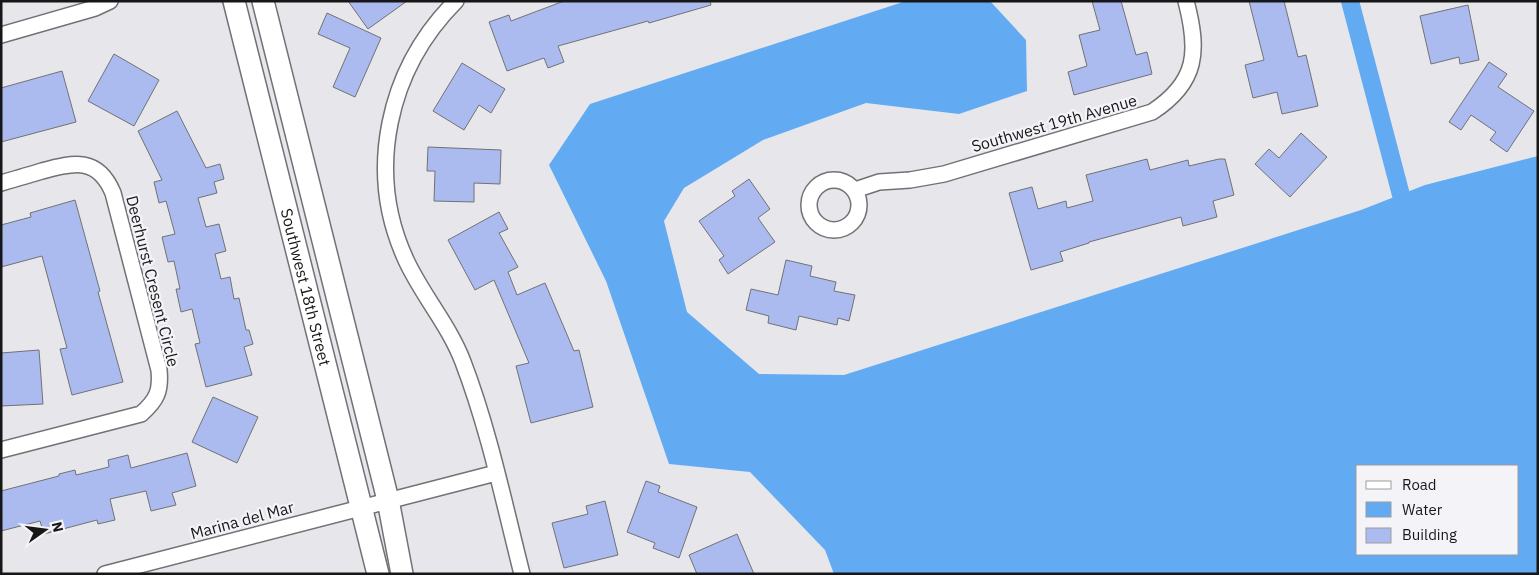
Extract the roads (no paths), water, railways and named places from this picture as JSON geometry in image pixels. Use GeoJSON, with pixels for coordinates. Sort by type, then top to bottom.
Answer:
{"type":"FeatureCollection","features":[{"type":"Feature","properties":{"kind":"main road","name":"Southwest 18th Street"},"geometry":{"type":"LineString","coordinates":[[234,1],[378,574]]}},
{"type":"Feature","properties":{"kind":"main road","name":"Southwest 18th Street"},"geometry":{"type":"LineString","coordinates":[[263,1],[388,500],[402,574]]}},
{"type":"Feature","properties":{"kind":"street"},"geometry":{"type":"LineString","coordinates":[[1,35],[79,6],[110,1]]}},
{"type":"Feature","properties":{"kind":"street"},"geometry":{"type":"LineString","coordinates":[[456,1],[439,19],[422,42],[404,75],[397,93],[388,129],[386,186],[393,223],[405,258],[445,325],[462,359],[475,395],[522,574]]}},
{"type":"Feature","properties":{"kind":"street","name":"Southwest 19th Avenue"},"geometry":{"type":"LineString","coordinates":[[855,190],[879,182],[910,180],[944,174],[1152,112],[1167,102],[1179,89],[1188,74],[1193,57],[1194,40],[1188,8]]}},
{"type":"Feature","properties":{"kind":"street","name":"Deerhurst Cresent Circle"},"geometry":{"type":"LineString","coordinates":[[1,183],[64,165],[77,164],[89,166],[100,172],[108,181],[113,193],[154,351],[160,383],[154,400],[141,414],[1,450]]}},
{"type":"Feature","properties":{"kind":"street","name":"Marina del Mar"},"geometry":{"type":"LineString","coordinates":[[104,574],[496,473]]}},
{"type":"Feature","properties":{"kind":"water"},"geometry":{"type":"Polygon","coordinates":[[[906,1],[990,1],[1026,40],[1027,91],[959,114],[866,103],[763,140],[684,188],[664,221],[687,312],[759,374],[844,375],[1361,210],[1425,185],[1538,156],[1538,574],[834,574],[825,550],[750,472],[669,464],[606,281],[549,165],[590,104],[906,1]]]}},
{"type":"Feature","properties":{"kind":"waterway"},"geometry":{"type":"LineString","coordinates":[[1350,1],[1401,195]]}}]}
